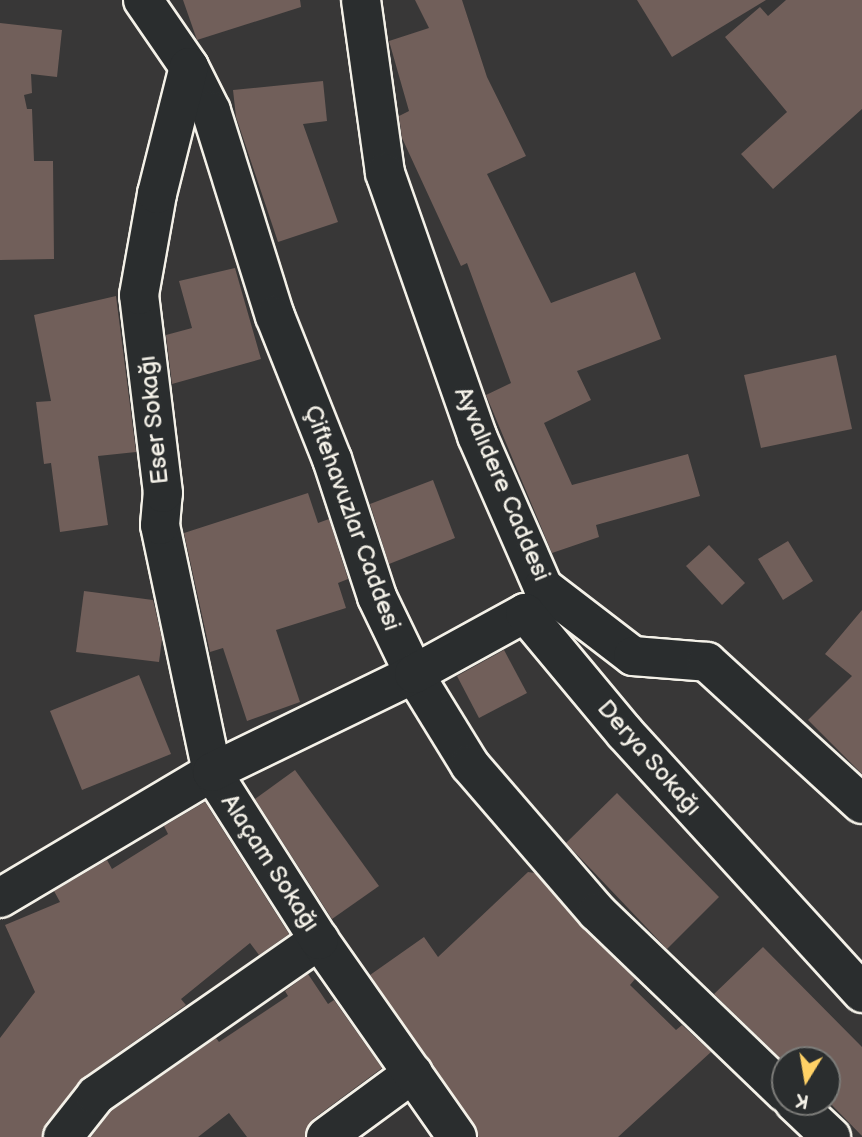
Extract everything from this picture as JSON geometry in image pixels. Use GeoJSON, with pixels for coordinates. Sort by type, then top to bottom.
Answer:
{"type":"FeatureCollection","features":[{"type":"Feature","properties":{"kind":"street","name":"Çiftehavuzlar Caddesi"},"geometry":{"type":"LineString","coordinates":[[142,0],[189,67],[211,111],[275,316],[331,459],[377,597],[414,674],[470,765],[597,912],[771,1080]]}},
{"type":"Feature","properties":{"kind":"street","name":"Ayvalıdere Caddesi"},"geometry":{"type":"LineString","coordinates":[[361,0],[385,173],[534,600],[633,656],[707,662],[862,804]]}},
{"type":"Feature","properties":{"kind":"street","name":"Eser Sokağı"},"geometry":{"type":"LineString","coordinates":[[189,67],[158,194],[139,295],[163,492],[160,525],[212,772]]}},
{"type":"Feature","properties":{"kind":"street"},"geometry":{"type":"LineString","coordinates":[[414,674],[534,600]]}},
{"type":"Feature","properties":{"kind":"street","name":"Derya Sokağı"},"geometry":{"type":"LineString","coordinates":[[534,600],[625,733],[862,993]]}},
{"type":"Feature","properties":{"kind":"street","name":"Alaçam Sokağı"},"geometry":{"type":"LineString","coordinates":[[414,674],[212,772],[320,940],[457,1137]]}},
{"type":"Feature","properties":{"kind":"street"},"geometry":{"type":"LineString","coordinates":[[0,898],[212,772]]}},
{"type":"Feature","properties":{"kind":"street"},"geometry":{"type":"LineString","coordinates":[[63,1137],[96,1095],[320,940]]}},
{"type":"Feature","properties":{"kind":"street"},"geometry":{"type":"LineString","coordinates":[[326,1137],[413,1073]]}},
{"type":"Feature","properties":{"kind":"street"},"geometry":{"type":"LineString","coordinates":[[809,1116],[831,1137]]}},
{"type":"Feature","properties":{"kind":"building"},"geometry":{"type":"Polygon","coordinates":[[[183,0],[300,0],[301,7],[197,40],[183,0]]]}},
{"type":"Feature","properties":{"kind":"building"},"geometry":{"type":"Polygon","coordinates":[[[415,0],[462,0],[487,77],[526,156],[487,174],[551,303],[635,272],[661,339],[577,371],[591,400],[544,423],[572,485],[688,454],[700,496],[596,525],[599,537],[552,553],[486,395],[511,383],[467,263],[461,266],[402,138],[399,116],[409,111],[389,41],[429,28],[415,0]]]}},
{"type":"Feature","properties":{"kind":"building"},"geometry":{"type":"Polygon","coordinates":[[[637,0],[766,0],[672,57],[637,0]]]}},
{"type":"Feature","properties":{"kind":"building"},"geometry":{"type":"Polygon","coordinates":[[[786,0],[862,0],[862,109],[773,189],[741,154],[787,112],[725,37],[760,7],[768,16],[786,0]]]}},
{"type":"Feature","properties":{"kind":"building"},"geometry":{"type":"Polygon","coordinates":[[[0,23],[62,30],[57,77],[31,74],[32,93],[24,95],[27,109],[32,109],[34,161],[53,161],[54,259],[0,260],[0,23]]]}},
{"type":"Feature","properties":{"kind":"building"},"geometry":{"type":"Polygon","coordinates":[[[323,81],[327,121],[303,124],[338,222],[278,242],[236,117],[233,90],[323,81]]]}},
{"type":"Feature","properties":{"kind":"building"},"geometry":{"type":"Polygon","coordinates":[[[235,268],[261,359],[172,384],[166,335],[192,328],[179,281],[235,268]]]}},
{"type":"Feature","properties":{"kind":"building"},"geometry":{"type":"Polygon","coordinates":[[[116,296],[136,452],[98,456],[108,525],[60,532],[51,463],[44,464],[36,402],[51,401],[34,315],[116,296]]]}},
{"type":"Feature","properties":{"kind":"building"},"geometry":{"type":"Polygon","coordinates":[[[836,355],[852,429],[761,448],[744,375],[836,355]]]}},
{"type":"Feature","properties":{"kind":"building"},"geometry":{"type":"Polygon","coordinates":[[[433,480],[455,538],[389,564],[370,504],[433,480]]]}},
{"type":"Feature","properties":{"kind":"building"},"geometry":{"type":"Polygon","coordinates":[[[308,493],[318,523],[329,519],[348,579],[338,583],[346,608],[276,630],[300,702],[247,721],[223,648],[210,652],[184,533],[308,493]]]}},
{"type":"Feature","properties":{"kind":"building"},"geometry":{"type":"Polygon","coordinates":[[[788,541],[813,581],[783,600],[758,559],[788,541]]]}},
{"type":"Feature","properties":{"kind":"building"},"geometry":{"type":"Polygon","coordinates":[[[709,545],[745,583],[722,605],[686,566],[709,545]]]}},
{"type":"Feature","properties":{"kind":"building"},"geometry":{"type":"Polygon","coordinates":[[[84,591],[153,600],[162,639],[159,662],[76,652],[84,591]]]}},
{"type":"Feature","properties":{"kind":"building"},"geometry":{"type":"Polygon","coordinates":[[[862,610],[862,774],[808,720],[852,676],[825,654],[862,610]]]}},
{"type":"Feature","properties":{"kind":"building"},"geometry":{"type":"Polygon","coordinates":[[[504,650],[527,693],[479,718],[457,676],[504,650]]]}},
{"type":"Feature","properties":{"kind":"building"},"geometry":{"type":"Polygon","coordinates":[[[139,675],[171,754],[82,790],[50,711],[139,675]]]}},
{"type":"Feature","properties":{"kind":"building"},"geometry":{"type":"Polygon","coordinates":[[[295,770],[379,886],[332,919],[255,799],[295,770]]]}},
{"type":"Feature","properties":{"kind":"building"},"geometry":{"type":"Polygon","coordinates":[[[617,793],[719,897],[667,949],[566,843],[617,793]]]}},
{"type":"Feature","properties":{"kind":"building"},"geometry":{"type":"Polygon","coordinates":[[[205,802],[289,934],[259,955],[250,943],[181,999],[186,1005],[84,1077],[46,1123],[42,1137],[0,1137],[0,1038],[35,992],[5,925],[60,902],[54,891],[107,860],[112,869],[168,834],[164,826],[205,802]]]}},
{"type":"Feature","properties":{"kind":"building"},"geometry":{"type":"Polygon","coordinates":[[[528,872],[535,873],[635,979],[630,985],[676,1030],[682,1025],[711,1052],[618,1137],[479,1137],[370,975],[424,937],[438,957],[528,872]]]}},
{"type":"Feature","properties":{"kind":"building"},"geometry":{"type":"Polygon","coordinates":[[[763,947],[862,1047],[862,1136],[841,1114],[841,1046],[771,1046],[771,1049],[714,994],[763,947]]]}},
{"type":"Feature","properties":{"kind":"building"},"geometry":{"type":"Polygon","coordinates":[[[308,974],[328,1004],[334,1000],[382,1068],[313,1119],[305,1137],[247,1137],[229,1113],[198,1137],[91,1137],[111,1111],[216,1038],[219,1042],[288,996],[285,991],[308,974]]]}}]}
